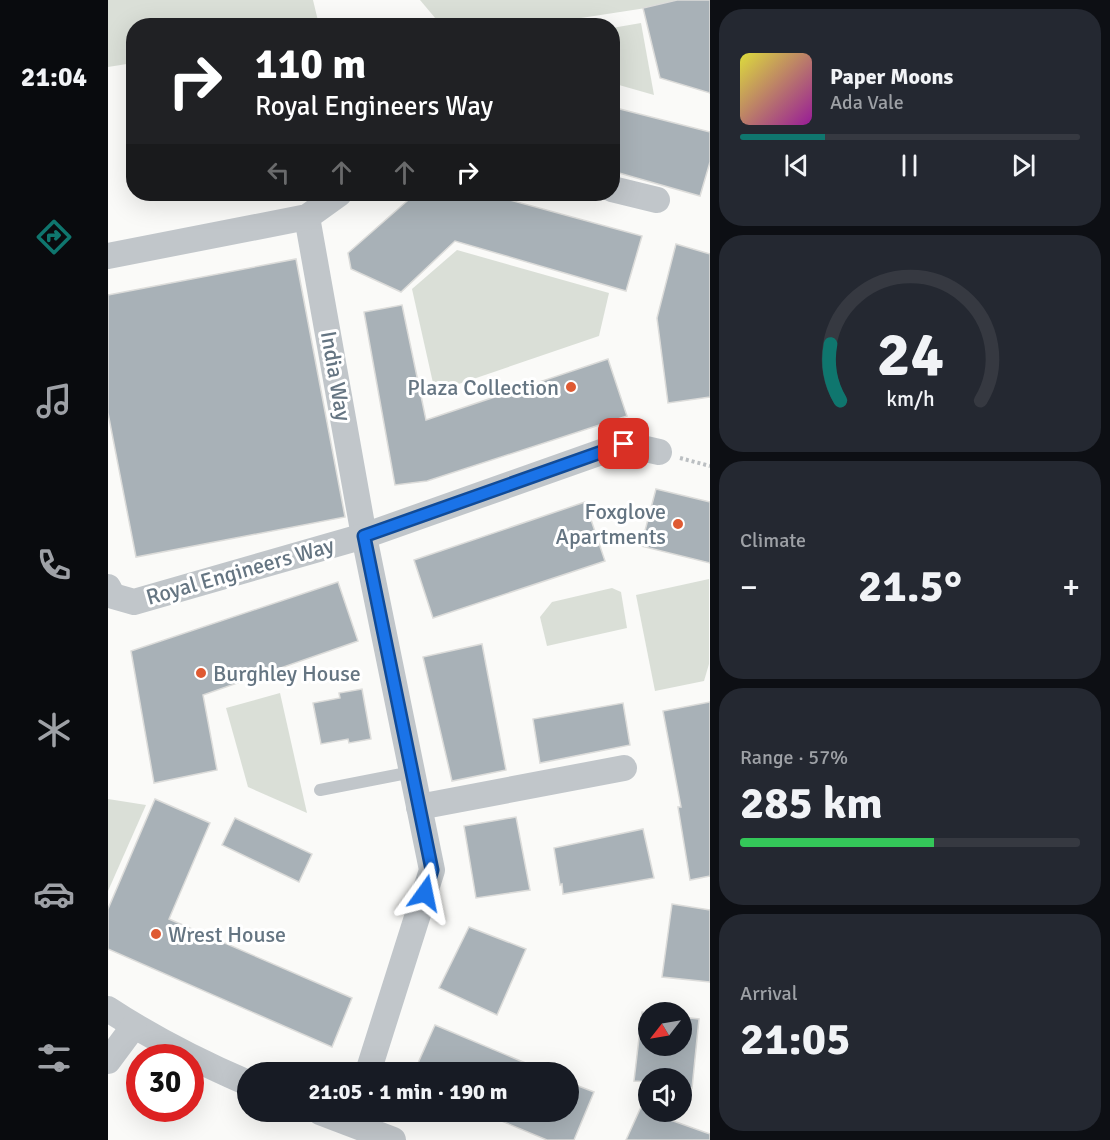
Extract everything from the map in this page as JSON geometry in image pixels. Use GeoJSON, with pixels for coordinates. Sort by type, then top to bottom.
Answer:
{"type":"FeatureCollection","features":[{"type":"Feature","properties":{"kind":"street"},"geometry":{"type":"LineString","coordinates":[[620,191],[657,200]]}},
{"type":"Feature","properties":{"kind":"street"},"geometry":{"type":"LineString","coordinates":[[108,256],[307,217],[329,201]]}},
{"type":"Feature","properties":{"kind":"street","name":"India Way"},"geometry":{"type":"LineString","coordinates":[[307,217],[364,536],[432,870],[371,1062]]}},
{"type":"Feature","properties":{"kind":"street","name":"Royal Engineers Way"},"geometry":{"type":"LineString","coordinates":[[110,594],[134,602],[364,536],[624,444],[659,452]]}},
{"type":"Feature","properties":{"kind":"street"},"geometry":{"type":"LineString","coordinates":[[419,807],[624,768]]}},
{"type":"Feature","properties":{"kind":"street"},"geometry":{"type":"LineString","coordinates":[[108,1009],[134,1026],[214,1069],[237,1078]]}},
{"type":"Feature","properties":{"kind":"street"},"geometry":{"type":"LineString","coordinates":[[108,1061],[134,1026]]}},
{"type":"Feature","properties":{"kind":"street"},"geometry":{"type":"LineString","coordinates":[[359,1122],[393,1140]]}},
{"type":"Feature","properties":{"kind":"lane"},"geometry":{"type":"LineString","coordinates":[[320,790],[412,772]]}},
{"type":"Feature","properties":{"kind":"path"},"geometry":{"type":"LineString","coordinates":[[659,452],[710,466]]}},
{"type":"Feature","properties":{"kind":"shaded area"},"geometry":{"type":"Polygon","coordinates":[[[108,0],[313,0],[317,18],[126,18],[126,64],[108,67],[108,0]]]}},
{"type":"Feature","properties":{"kind":"shaded area"},"geometry":{"type":"Polygon","coordinates":[[[420,0],[698,0],[581,18],[435,18],[420,0]]]}},
{"type":"Feature","properties":{"kind":"shaded area"},"geometry":{"type":"Polygon","coordinates":[[[641,23],[654,95],[620,85],[620,27],[641,23]]]}},
{"type":"Feature","properties":{"kind":"shaded area"},"geometry":{"type":"Polygon","coordinates":[[[457,250],[609,293],[599,336],[435,392],[412,289],[457,250]]]}},
{"type":"Feature","properties":{"kind":"shaded area"},"geometry":{"type":"Polygon","coordinates":[[[709,579],[709,664],[704,681],[655,691],[636,595],[709,579]]]}},
{"type":"Feature","properties":{"kind":"shaded area"},"geometry":{"type":"Polygon","coordinates":[[[612,588],[621,592],[627,628],[547,646],[540,617],[552,602],[612,588]]]}},
{"type":"Feature","properties":{"kind":"shaded area"},"geometry":{"type":"Polygon","coordinates":[[[280,693],[307,813],[248,787],[226,708],[280,693]]]}},
{"type":"Feature","properties":{"kind":"shaded area"},"geometry":{"type":"Polygon","coordinates":[[[108,799],[146,805],[108,891],[108,799]]]}},
{"type":"Feature","properties":{"kind":"building"},"geometry":{"type":"Polygon","coordinates":[[[677,0],[710,0],[710,93],[660,78],[643,8],[677,0]]]}},
{"type":"Feature","properties":{"kind":"building"},"geometry":{"type":"Polygon","coordinates":[[[620,109],[710,132],[710,162],[700,196],[620,173],[620,109]]]}},
{"type":"Feature","properties":{"kind":"building"},"geometry":{"type":"Polygon","coordinates":[[[407,201],[514,201],[642,236],[626,291],[455,241],[401,292],[351,269],[348,253],[407,201]]]}},
{"type":"Feature","properties":{"kind":"building"},"geometry":{"type":"Polygon","coordinates":[[[676,244],[710,254],[710,397],[668,403],[657,318],[676,244]]]}},
{"type":"Feature","properties":{"kind":"building"},"geometry":{"type":"Polygon","coordinates":[[[296,259],[345,517],[136,557],[108,413],[108,295],[296,259]]]}},
{"type":"Feature","properties":{"kind":"building","name":"Plaza Collection"},"geometry":{"type":"Polygon","coordinates":[[[402,305],[426,420],[608,359],[627,416],[427,481],[395,485],[364,312],[402,305]]]}},
{"type":"Feature","properties":{"kind":"building","name":"Foxglove Apartments"},"geometry":{"type":"Polygon","coordinates":[[[656,489],[710,502],[710,563],[641,546],[656,489]]]}},
{"type":"Feature","properties":{"kind":"building"},"geometry":{"type":"Polygon","coordinates":[[[585,502],[605,561],[433,618],[414,560],[585,502]]]}},
{"type":"Feature","properties":{"kind":"building","name":"Burghley House"},"geometry":{"type":"Polygon","coordinates":[[[338,582],[358,641],[203,695],[217,770],[154,783],[131,651],[338,582]]]}},
{"type":"Feature","properties":{"kind":"building"},"geometry":{"type":"Polygon","coordinates":[[[482,644],[506,770],[452,781],[423,657],[482,644]]]}},
{"type":"Feature","properties":{"kind":"building"},"geometry":{"type":"Polygon","coordinates":[[[362,689],[371,739],[349,743],[348,739],[321,744],[313,703],[340,698],[339,693],[362,689]]]}},
{"type":"Feature","properties":{"kind":"building"},"geometry":{"type":"Polygon","coordinates":[[[710,702],[710,876],[690,880],[678,807],[681,807],[663,711],[710,702]]]}},
{"type":"Feature","properties":{"kind":"building"},"geometry":{"type":"Polygon","coordinates":[[[623,703],[630,745],[540,763],[533,719],[623,703]]]}},
{"type":"Feature","properties":{"kind":"building","name":"Wrest House"},"geometry":{"type":"Polygon","coordinates":[[[155,799],[210,823],[169,919],[352,998],[332,1047],[108,949],[108,909],[155,799]]]}},
{"type":"Feature","properties":{"kind":"building"},"geometry":{"type":"Polygon","coordinates":[[[516,817],[530,890],[476,898],[464,826],[516,817]]]}},
{"type":"Feature","properties":{"kind":"building"},"geometry":{"type":"Polygon","coordinates":[[[235,818],[312,854],[299,882],[222,845],[235,818]]]}},
{"type":"Feature","properties":{"kind":"building"},"geometry":{"type":"Polygon","coordinates":[[[643,829],[654,878],[563,894],[554,848],[643,829]]]}},
{"type":"Feature","properties":{"kind":"building"},"geometry":{"type":"Polygon","coordinates":[[[672,904],[710,910],[710,982],[662,977],[672,904]]]}},
{"type":"Feature","properties":{"kind":"building"},"geometry":{"type":"Polygon","coordinates":[[[469,927],[526,949],[497,1015],[439,988],[469,927]]]}},
{"type":"Feature","properties":{"kind":"building"},"geometry":{"type":"Polygon","coordinates":[[[692,1018],[699,1019],[692,1088],[692,1068],[638,1068],[638,1081],[634,1081],[638,1046],[638,1056],[692,1056],[692,1018]]]}},
{"type":"Feature","properties":{"kind":"building"},"geometry":{"type":"Polygon","coordinates":[[[435,1025],[523,1062],[418,1062],[435,1025]]]}},
{"type":"Feature","properties":{"kind":"building"},"geometry":{"type":"Polygon","coordinates":[[[579,1086],[594,1092],[574,1140],[547,1140],[504,1122],[579,1122],[579,1086]]]}},
{"type":"Feature","properties":{"kind":"building"},"geometry":{"type":"Polygon","coordinates":[[[638,1114],[638,1122],[676,1122],[710,1134],[710,1140],[626,1140],[638,1114]]]}},
{"type":"Feature","properties":{"kind":"place","name":"Plaza Collection"},"geometry":{"type":"Point","coordinates":[571,387]}},
{"type":"Feature","properties":{"kind":"place","name":"Foxglove Apartments"},"geometry":{"type":"Point","coordinates":[678,524]}},
{"type":"Feature","properties":{"kind":"place","name":"Burghley House"},"geometry":{"type":"Point","coordinates":[201,673]}},
{"type":"Feature","properties":{"kind":"place","name":"Wrest House"},"geometry":{"type":"Point","coordinates":[156,934]}},
{"type":"Feature","properties":{"kind":"route"},"geometry":{"type":"LineString","coordinates":[[425,893],[432,870],[364,536],[624,444]]}}]}
